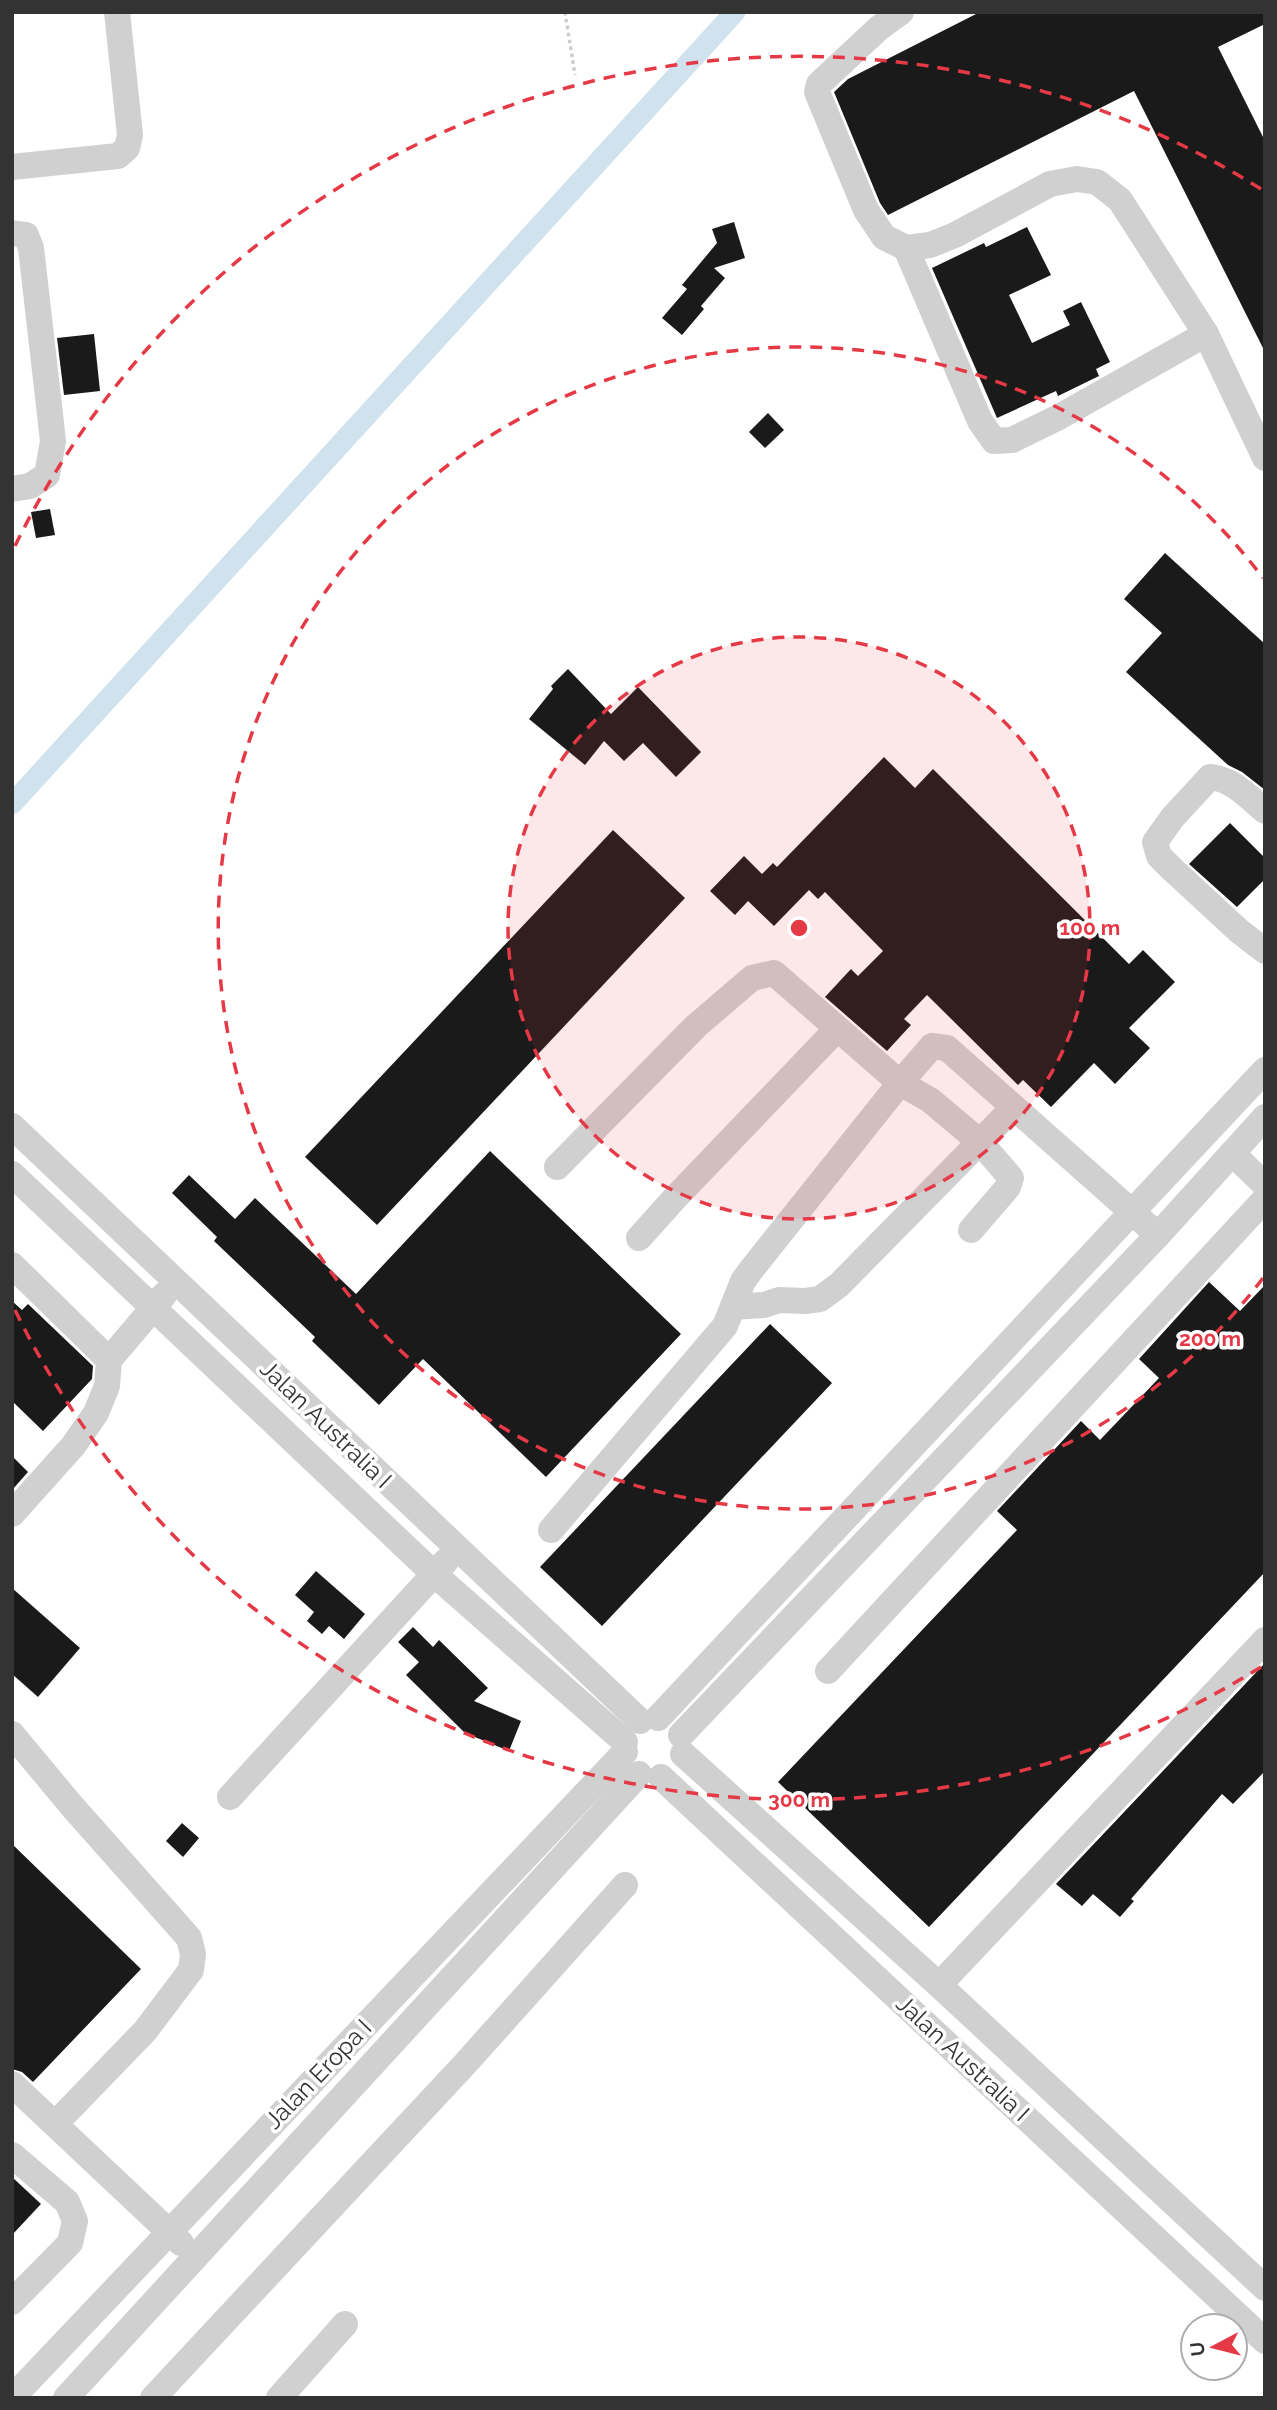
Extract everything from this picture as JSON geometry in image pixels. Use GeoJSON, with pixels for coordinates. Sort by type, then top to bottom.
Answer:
{"type":"FeatureCollection","features":[{"type":"Feature","properties":{"kind":"lane"},"geometry":{"type":"LineString","coordinates":[[12,167],[118,156],[127,148],[130,135],[117,12]]}},
{"type":"Feature","properties":{"kind":"lane"},"geometry":{"type":"LineString","coordinates":[[901,12],[879,28],[819,84],[817,92],[866,210],[884,237],[906,248],[930,245],[955,235],[1050,184],[1077,179],[1097,182],[1120,200],[1206,334],[1265,458]]}},
{"type":"Feature","properties":{"kind":"lane"},"geometry":{"type":"LineString","coordinates":[[12,233],[26,235],[31,248],[53,441],[47,475],[30,486],[12,489]]}},
{"type":"Feature","properties":{"kind":"lane"},"geometry":{"type":"LineString","coordinates":[[906,248],[980,421],[994,441],[1012,440],[1059,417],[1206,334]]}},
{"type":"Feature","properties":{"kind":"lane"},"geometry":{"type":"LineString","coordinates":[[1265,811],[1236,786],[1222,778],[1210,777],[1173,817],[1156,842],[1159,856],[1172,869],[1239,931],[1265,951]]}},
{"type":"Feature","properties":{"kind":"lane"},"geometry":{"type":"LineString","coordinates":[[557,1167],[696,1026],[752,978],[774,973],[900,1083],[930,1100],[979,1142],[1011,1178],[1008,1187],[971,1230]]}},
{"type":"Feature","properties":{"kind":"lane"},"geometry":{"type":"LineString","coordinates":[[639,1238],[837,1029]]}},
{"type":"Feature","properties":{"kind":"lane"},"geometry":{"type":"LineString","coordinates":[[551,1530],[724,1326],[743,1281],[751,1270],[932,1046],[947,1048],[1158,1235]]}},
{"type":"Feature","properties":{"kind":"lane"},"geometry":{"type":"LineString","coordinates":[[1265,1070],[641,1747],[675,1769],[682,1744],[1265,1117]]}},
{"type":"Feature","properties":{"kind":"lane"},"geometry":{"type":"LineString","coordinates":[[733,1307],[764,1305],[779,1300],[820,1299],[839,1285],[1013,1108]]}},
{"type":"Feature","properties":{"kind":"lane","name":"Jalan Australia I"},"geometry":{"type":"LineString","coordinates":[[12,1126],[457,1550],[641,1747],[1265,2341]]}},
{"type":"Feature","properties":{"kind":"lane"},"geometry":{"type":"LineString","coordinates":[[1232,1153],[1265,1185]]}},
{"type":"Feature","properties":{"kind":"lane","name":"Jalan Australia I"},"geometry":{"type":"LineString","coordinates":[[12,1174],[434,1574],[641,1747]]}},
{"type":"Feature","properties":{"kind":"lane"},"geometry":{"type":"LineString","coordinates":[[828,1671],[1265,1199]]}},
{"type":"Feature","properties":{"kind":"lane"},"geometry":{"type":"LineString","coordinates":[[12,1265],[109,1360]]}},
{"type":"Feature","properties":{"kind":"lane"},"geometry":{"type":"LineString","coordinates":[[12,1514],[72,1446],[96,1413],[107,1386],[109,1360],[176,1280]]}},
{"type":"Feature","properties":{"kind":"lane"},"geometry":{"type":"LineString","coordinates":[[230,1797],[457,1550]]}},
{"type":"Feature","properties":{"kind":"lane"},"geometry":{"type":"LineString","coordinates":[[939,1985],[1265,1640]]}},
{"type":"Feature","properties":{"kind":"lane","name":"Jalan Australia I"},"geometry":{"type":"LineString","coordinates":[[641,1747],[672,1723],[682,1744],[1265,2288]]}},
{"type":"Feature","properties":{"kind":"lane"},"geometry":{"type":"LineString","coordinates":[[12,1734],[189,1938],[193,1954],[191,1970],[145,2031],[55,2123]]}},
{"type":"Feature","properties":{"kind":"lane","name":"Jalan Eropa I"},"geometry":{"type":"LineString","coordinates":[[12,2398],[168,2231],[641,1747]]}},
{"type":"Feature","properties":{"kind":"lane","name":"Jalan Eropa I"},"geometry":{"type":"LineString","coordinates":[[66,2398],[196,2256],[641,1747]]}},
{"type":"Feature","properties":{"kind":"lane"},"geometry":{"type":"LineString","coordinates":[[153,2398],[465,2064],[625,1885]]}},
{"type":"Feature","properties":{"kind":"lane"},"geometry":{"type":"LineString","coordinates":[[12,2084],[196,2256]]}},
{"type":"Feature","properties":{"kind":"lane"},"geometry":{"type":"LineString","coordinates":[[12,2155],[66,2202],[75,2221],[70,2243],[12,2302]]}},
{"type":"Feature","properties":{"kind":"lane"},"geometry":{"type":"LineString","coordinates":[[279,2398],[345,2324]]}},
{"type":"Feature","properties":{"kind":"path"},"geometry":{"type":"LineString","coordinates":[[565,12],[575,75]]}},
{"type":"Feature","properties":{"kind":"building"},"geometry":{"type":"Polygon","coordinates":[[[980,12],[1265,12],[1265,24],[1218,47],[1265,141],[1265,352],[1134,91],[888,215],[880,203],[834,92],[848,79],[980,12]]]}},
{"type":"Feature","properties":{"kind":"building"},"geometry":{"type":"Polygon","coordinates":[[[734,222],[745,258],[714,268],[725,278],[701,306],[704,309],[682,335],[662,318],[687,289],[682,285],[717,243],[712,229],[734,222]]]}},
{"type":"Feature","properties":{"kind":"building"},"geometry":{"type":"Polygon","coordinates":[[[1027,227],[1051,275],[1009,295],[1032,343],[1070,325],[1063,311],[1081,302],[1110,362],[1096,369],[1099,376],[1058,396],[1056,391],[997,418],[932,268],[984,243],[986,247],[1027,227]]]}},
{"type":"Feature","properties":{"kind":"building"},"geometry":{"type":"Polygon","coordinates":[[[94,334],[100,391],[64,395],[57,338],[94,334]]]}},
{"type":"Feature","properties":{"kind":"building"},"geometry":{"type":"Polygon","coordinates":[[[768,413],[784,430],[765,448],[749,432],[768,413]]]}},
{"type":"Feature","properties":{"kind":"building"},"geometry":{"type":"Polygon","coordinates":[[[50,509],[55,535],[36,538],[31,512],[50,509]]]}},
{"type":"Feature","properties":{"kind":"building"},"geometry":{"type":"Polygon","coordinates":[[[1165,553],[1265,644],[1265,790],[1228,765],[1126,672],[1162,633],[1124,599],[1165,553]]]}},
{"type":"Feature","properties":{"kind":"building"},"geometry":{"type":"Polygon","coordinates":[[[568,669],[611,714],[638,687],[701,752],[676,777],[643,743],[624,761],[604,741],[585,765],[529,719],[553,689],[551,686],[568,669]]]}},
{"type":"Feature","properties":{"kind":"building"},"geometry":{"type":"Polygon","coordinates":[[[884,757],[915,788],[933,769],[1129,964],[1143,950],[1175,982],[1129,1028],[1150,1048],[1115,1084],[1094,1063],[1051,1107],[1023,1080],[1018,1085],[927,995],[904,1019],[911,1025],[887,1051],[825,997],[851,969],[858,976],[883,951],[825,892],[818,899],[809,890],[774,926],[748,901],[735,915],[710,891],[744,856],[762,874],[773,863],[777,867],[884,757]]]}},
{"type":"Feature","properties":{"kind":"building"},"geometry":{"type":"Polygon","coordinates":[[[1230,823],[1265,858],[1265,879],[1237,907],[1189,864],[1230,823]]]}},
{"type":"Feature","properties":{"kind":"building"},"geometry":{"type":"Polygon","coordinates":[[[613,830],[685,898],[377,1225],[305,1157],[613,830]]]}},
{"type":"Feature","properties":{"kind":"building"},"geometry":{"type":"Polygon","coordinates":[[[490,1151],[681,1334],[546,1477],[423,1359],[379,1405],[312,1341],[315,1337],[214,1241],[217,1237],[172,1193],[189,1175],[235,1219],[255,1198],[356,1294],[490,1151]]]}},
{"type":"Feature","properties":{"kind":"building"},"geometry":{"type":"Polygon","coordinates":[[[1209,1282],[1240,1311],[1265,1285],[1265,1572],[929,1927],[778,1782],[1017,1530],[997,1511],[1081,1421],[1100,1440],[1159,1378],[1139,1359],[1209,1282]]]}},
{"type":"Feature","properties":{"kind":"building"},"geometry":{"type":"Polygon","coordinates":[[[12,1301],[22,1310],[28,1304],[93,1366],[92,1379],[43,1431],[12,1401],[12,1301]]]}},
{"type":"Feature","properties":{"kind":"building"},"geometry":{"type":"Polygon","coordinates":[[[770,1324],[832,1383],[602,1626],[540,1567],[770,1324]]]}},
{"type":"Feature","properties":{"kind":"building"},"geometry":{"type":"Polygon","coordinates":[[[12,1456],[28,1472],[12,1490],[12,1456]]]}},
{"type":"Feature","properties":{"kind":"building"},"geometry":{"type":"Polygon","coordinates":[[[316,1571],[365,1614],[344,1639],[329,1626],[322,1634],[307,1621],[314,1612],[295,1595],[316,1571]]]}},
{"type":"Feature","properties":{"kind":"building"},"geometry":{"type":"Polygon","coordinates":[[[12,1588],[80,1648],[38,1697],[12,1674],[12,1588]]]}},
{"type":"Feature","properties":{"kind":"building"},"geometry":{"type":"Polygon","coordinates":[[[413,1627],[433,1647],[439,1640],[488,1688],[474,1701],[521,1721],[509,1751],[465,1733],[406,1675],[419,1662],[398,1642],[413,1627]]]}},
{"type":"Feature","properties":{"kind":"building"},"geometry":{"type":"Polygon","coordinates":[[[1265,1663],[1265,1771],[1233,1804],[1222,1794],[1131,1899],[1134,1901],[1120,1917],[1093,1894],[1082,1906],[1056,1884],[1265,1663]]]}},
{"type":"Feature","properties":{"kind":"building"},"geometry":{"type":"Polygon","coordinates":[[[182,1823],[199,1838],[183,1857],[166,1841],[182,1823]]]}},
{"type":"Feature","properties":{"kind":"building"},"geometry":{"type":"Polygon","coordinates":[[[12,1844],[141,1969],[33,2082],[22,2072],[12,2069],[12,1844]]]}},
{"type":"Feature","properties":{"kind":"building"},"geometry":{"type":"Polygon","coordinates":[[[12,2177],[41,2204],[12,2235],[12,2177]]]}},
{"type":"Feature","properties":{"kind":"waterway"},"geometry":{"type":"LineString","coordinates":[[12,804],[735,12]]}}]}
